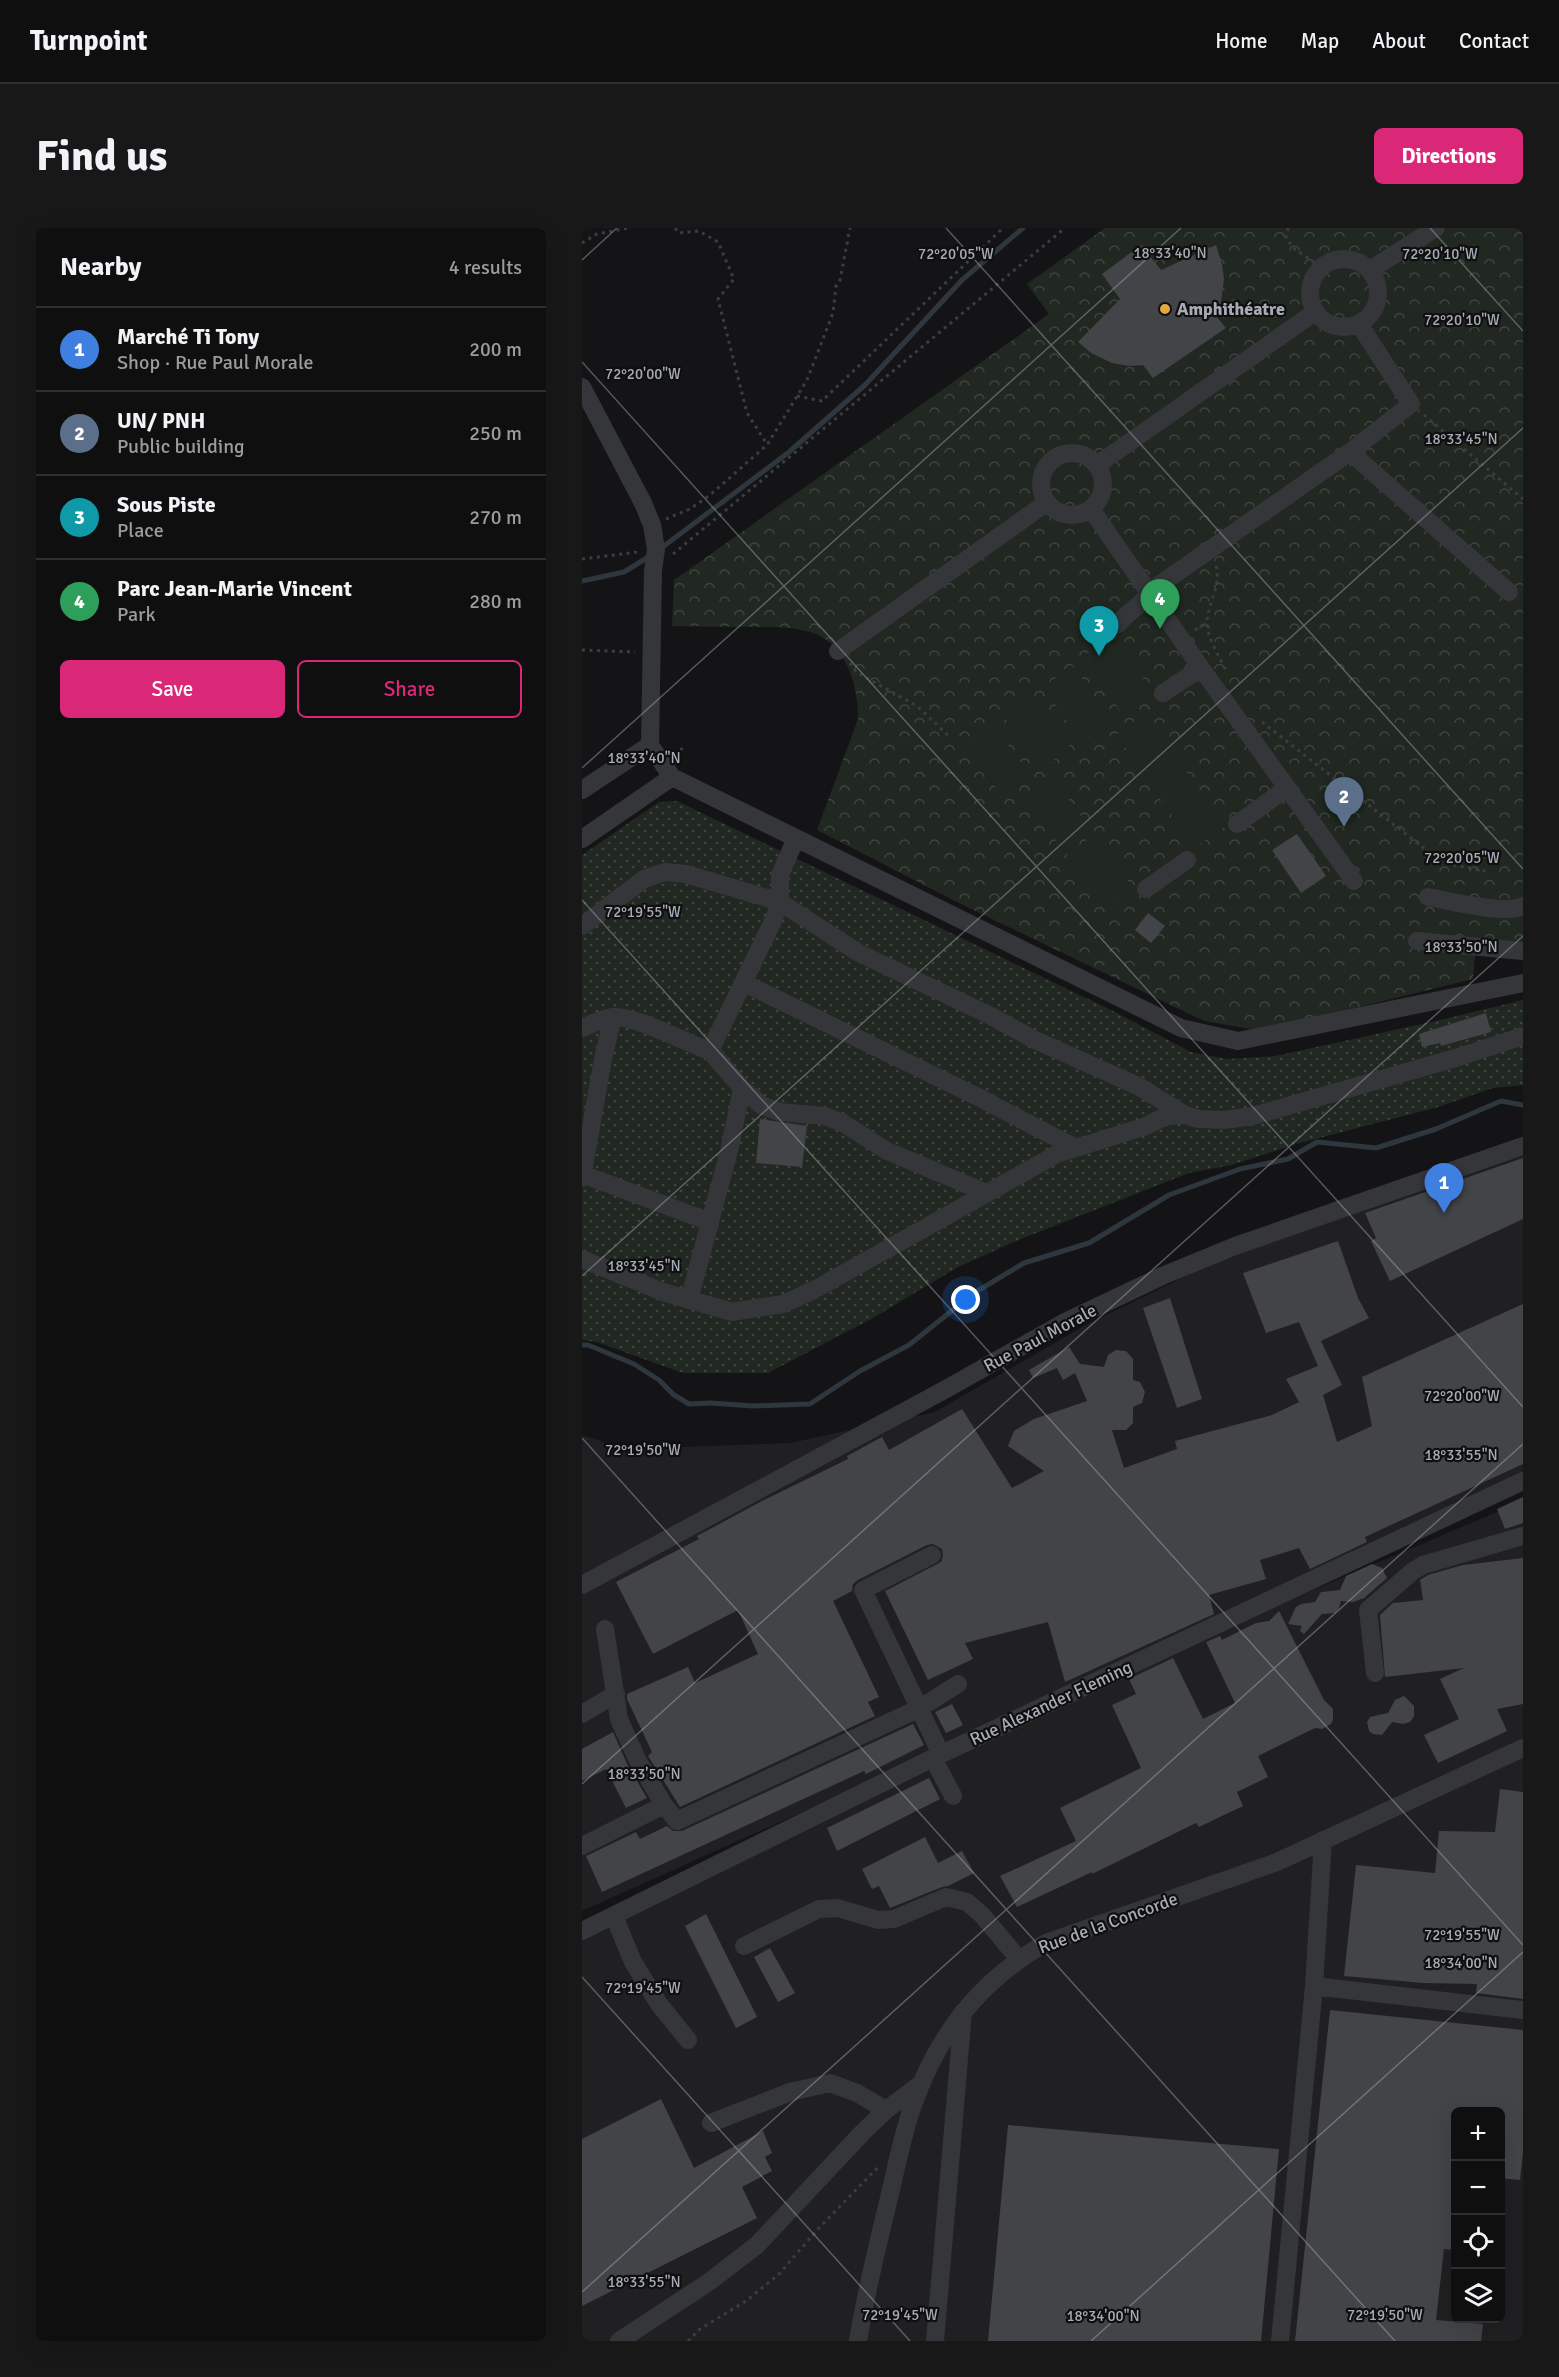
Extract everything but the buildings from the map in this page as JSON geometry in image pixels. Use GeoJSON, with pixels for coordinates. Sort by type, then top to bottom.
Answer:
{"type":"FeatureCollection","features":[{"type":"Feature","properties":{"kind":"street"},"geometry":{"type":"LineString","coordinates":[[1370,270],[1436,228]]}},
{"type":"Feature","properties":{"kind":"street"},"geometry":{"type":"LineString","coordinates":[[1335,260],[1354,260],[1370,270],[1377,284],[1377,300],[1371,314],[1359,324],[1339,327],[1329,324],[1315,312],[1311,303],[1311,286],[1321,267],[1335,260]]}},
{"type":"Feature","properties":{"kind":"street"},"geometry":{"type":"LineString","coordinates":[[1097,465],[1315,312]]}},
{"type":"Feature","properties":{"kind":"street"},"geometry":{"type":"LineString","coordinates":[[1118,624],[1124,616],[1144,602],[1149,592],[1350,452],[1411,404],[1359,324]]}},
{"type":"Feature","properties":{"kind":"street"},"geometry":{"type":"LineString","coordinates":[[582,387],[643,503],[652,525],[656,546],[653,570],[650,745],[672,777],[1181,1028],[1238,1041],[1523,983]]}},
{"type":"Feature","properties":{"kind":"street"},"geometry":{"type":"LineString","coordinates":[[1350,452],[1509,592]]}},
{"type":"Feature","properties":{"kind":"street"},"geometry":{"type":"LineString","coordinates":[[1076,453],[1088,457],[1097,465],[1102,476],[1103,489],[1099,500],[1091,509],[1075,515],[1059,513],[1046,503],[1041,492],[1040,480],[1045,468],[1053,459],[1064,454],[1076,453]]}},
{"type":"Feature","properties":{"kind":"street"},"geometry":{"type":"LineString","coordinates":[[839,650],[1046,503]]}},
{"type":"Feature","properties":{"kind":"street"},"geometry":{"type":"LineString","coordinates":[[1091,509],[1201,668],[1354,880]]}},
{"type":"Feature","properties":{"kind":"street"},"geometry":{"type":"LineString","coordinates":[[1163,693],[1201,668]]}},
{"type":"Feature","properties":{"kind":"street"},"geometry":{"type":"LineString","coordinates":[[582,790],[650,745]]}},
{"type":"Feature","properties":{"kind":"street"},"geometry":{"type":"LineString","coordinates":[[582,839],[672,777]]}},
{"type":"Feature","properties":{"kind":"street"},"geometry":{"type":"LineString","coordinates":[[1237,824],[1287,788]]}},
{"type":"Feature","properties":{"kind":"street"},"geometry":{"type":"LineString","coordinates":[[710,1051],[744,983],[780,902],[780,875],[796,838]]}},
{"type":"Feature","properties":{"kind":"street"},"geometry":{"type":"LineString","coordinates":[[1146,889],[1187,860]]}},
{"type":"Feature","properties":{"kind":"street"},"geometry":{"type":"LineString","coordinates":[[582,926],[644,879],[665,872],[686,874],[780,902],[859,953],[1033,1039],[1140,1087],[1185,1115],[1199,1119],[1224,1120],[1253,1116],[1523,1036]]}},
{"type":"Feature","properties":{"kind":"street"},"geometry":{"type":"LineString","coordinates":[[1428,897],[1516,909],[1523,906]]}},
{"type":"Feature","properties":{"kind":"street"},"geometry":{"type":"LineString","coordinates":[[1417,941],[1523,951]]}},
{"type":"Feature","properties":{"kind":"street"},"geometry":{"type":"LineString","coordinates":[[744,983],[978,1097],[1076,1148]]}},
{"type":"Feature","properties":{"kind":"street"},"geometry":{"type":"LineString","coordinates":[[613,1017],[582,1175],[710,1222]]}},
{"type":"Feature","properties":{"kind":"street"},"geometry":{"type":"LineString","coordinates":[[582,1028],[613,1017],[634,1019],[710,1051],[760,1105],[780,1112],[825,1116],[843,1124],[887,1151],[987,1193]]}},
{"type":"Feature","properties":{"kind":"street"},"geometry":{"type":"LineString","coordinates":[[689,1300],[729,1151],[742,1088]]}},
{"type":"Feature","properties":{"kind":"street"},"geometry":{"type":"LineString","coordinates":[[582,1259],[663,1292],[732,1312],[783,1304],[814,1290],[1057,1154],[1146,1126],[1166,1116],[1185,1115]]}},
{"type":"Feature","properties":{"kind":"street","name":"Rue Paul Morale"},"geometry":{"type":"LineString","coordinates":[[582,1586],[948,1388],[1063,1323],[1162,1276],[1235,1246],[1523,1146]]}},
{"type":"Feature","properties":{"kind":"street","name":"Rue Alexander Fleming"},"geometry":{"type":"LineString","coordinates":[[582,1931],[937,1756],[1523,1481]]}},
{"type":"Feature","properties":{"kind":"street"},"geometry":{"type":"LineString","coordinates":[[1375,1673],[1368,1610],[1423,1565],[1523,1536]]}},
{"type":"Feature","properties":{"kind":"street"},"geometry":{"type":"LineString","coordinates":[[932,1555],[863,1590],[920,1708],[953,1796]]}},
{"type":"Feature","properties":{"kind":"street"},"geometry":{"type":"LineString","coordinates":[[605,1629],[619,1719],[638,1761],[664,1805],[677,1821],[920,1708],[958,1684]]}},
{"type":"Feature","properties":{"kind":"street"},"geometry":{"type":"LineString","coordinates":[[582,1714],[616,1694]]}},
{"type":"Feature","properties":{"kind":"street","name":"Rue de la Concorde"},"geometry":{"type":"LineString","coordinates":[[858,2341],[868,2281],[913,2106],[923,2082],[946,2035],[963,2010],[1018,1959],[1046,1943],[1278,1862],[1523,1748]]}},
{"type":"Feature","properties":{"kind":"street"},"geometry":{"type":"LineString","coordinates":[[582,1846],[664,1805]]}},
{"type":"Feature","properties":{"kind":"street"},"geometry":{"type":"LineString","coordinates":[[1280,2341],[1314,1986],[1323,1840]]}},
{"type":"Feature","properties":{"kind":"street"},"geometry":{"type":"LineString","coordinates":[[744,1946],[819,1909],[838,1908],[878,1920],[894,1919],[946,1897],[967,1902],[982,1915],[1018,1959]]}},
{"type":"Feature","properties":{"kind":"street"},"geometry":{"type":"LineString","coordinates":[[614,1916],[633,1962],[659,2004],[688,2040]]}},
{"type":"Feature","properties":{"kind":"street"},"geometry":{"type":"LineString","coordinates":[[1314,1986],[1523,2010]]}},
{"type":"Feature","properties":{"kind":"street"},"geometry":{"type":"LineString","coordinates":[[935,2341],[963,2010]]}},
{"type":"Feature","properties":{"kind":"street"},"geometry":{"type":"LineString","coordinates":[[619,2341],[709,2282],[757,2245],[886,2110],[923,2082]]}},
{"type":"Feature","properties":{"kind":"street"},"geometry":{"type":"LineString","coordinates":[[711,2123],[790,2092],[830,2083],[857,2093],[886,2110]]}},
{"type":"Feature","properties":{"kind":"path"},"geometry":{"type":"LineString","coordinates":[[582,243],[597,234],[628,228]]}},
{"type":"Feature","properties":{"kind":"path"},"geometry":{"type":"LineString","coordinates":[[675,228],[679,233],[699,231],[718,242],[734,279],[718,300],[747,413],[767,445]]}},
{"type":"Feature","properties":{"kind":"path"},"geometry":{"type":"LineString","coordinates":[[652,525],[690,509],[710,495],[767,445],[807,380],[833,313],[836,286],[840,280],[850,228]]}},
{"type":"Feature","properties":{"kind":"path"},"geometry":{"type":"LineString","coordinates":[[797,396],[822,401],[1003,228]]}},
{"type":"Feature","properties":{"kind":"path"},"geometry":{"type":"LineString","coordinates":[[653,570],[1065,228]]}},
{"type":"Feature","properties":{"kind":"path"},"geometry":{"type":"LineString","coordinates":[[1288,228],[1286,237],[1293,248],[1321,267]]}},
{"type":"Feature","properties":{"kind":"path"},"geometry":{"type":"LineString","coordinates":[[1411,404],[1523,499]]}},
{"type":"Feature","properties":{"kind":"path"},"geometry":{"type":"LineString","coordinates":[[582,559],[640,552],[656,546]]}},
{"type":"Feature","properties":{"kind":"path"},"geometry":{"type":"LineString","coordinates":[[1214,547],[1219,575],[1207,623],[1230,679]]}},
{"type":"Feature","properties":{"kind":"path"},"geometry":{"type":"LineString","coordinates":[[582,650],[651,653]]}},
{"type":"Feature","properties":{"kind":"path"},"geometry":{"type":"LineString","coordinates":[[839,650],[856,672],[917,706],[951,738]]}},
{"type":"Feature","properties":{"kind":"path"},"geometry":{"type":"LineString","coordinates":[[1257,718],[1443,862],[1490,872]]}},
{"type":"Feature","properties":{"kind":"path"},"geometry":{"type":"LineString","coordinates":[[688,2341],[700,2329],[746,2301],[778,2276],[869,2174],[902,2147]]}},
{"type":"Feature","properties":{"kind":"shaded area"},"geometry":{"type":"Polygon","coordinates":[[[1523,1156],[1523,1482],[1021,1714],[582,1911],[582,1435],[624,1449],[790,1443],[935,1412],[1084,1326],[1198,1270],[1285,1236],[1523,1156]]]}},
{"type":"Feature","properties":{"kind":"shaded area"},"geometry":{"type":"Polygon","coordinates":[[[1523,1501],[1523,2341],[582,2341],[582,1939],[917,1773],[1259,1613],[1523,1501]]]}},
{"type":"Feature","properties":{"kind":"green space"},"geometry":{"type":"Polygon","coordinates":[[[1105,228],[1523,228],[1523,946],[1476,944],[1473,979],[1273,1028],[1250,1029],[1204,1021],[959,903],[817,830],[858,719],[856,691],[852,678],[840,653],[831,643],[820,636],[792,628],[672,626],[674,580],[1049,314],[1027,284],[1105,228]]]}},
{"type":"Feature","properties":{"kind":"green space"},"geometry":{"type":"Polygon","coordinates":[[[1113,636],[1152,691],[1122,713],[1083,657],[1113,636]]]}},
{"type":"Feature","properties":{"kind":"green space"},"geometry":{"type":"Polygon","coordinates":[[[1073,666],[1111,720],[1081,741],[1043,687],[1073,666]]]}},
{"type":"Feature","properties":{"kind":"green space"},"geometry":{"type":"Polygon","coordinates":[[[1033,694],[1071,748],[1041,769],[1003,715],[1033,694]]]}},
{"type":"Feature","properties":{"kind":"green space"},"geometry":{"type":"Polygon","coordinates":[[[1146,713],[1184,767],[1154,788],[1116,735],[1146,713]]]}},
{"type":"Feature","properties":{"kind":"green space"},"geometry":{"type":"Polygon","coordinates":[[[991,722],[1030,775],[1002,796],[963,742],[991,722]]]}},
{"type":"Feature","properties":{"kind":"green space"},"geometry":{"type":"Polygon","coordinates":[[[1186,772],[1225,826],[1195,847],[1156,793],[1186,772]]]}},
{"type":"Feature","properties":{"kind":"green space"},"geometry":{"type":"Polygon","coordinates":[[[1054,778],[1092,832],[1064,852],[1026,799],[1054,778]]]}},
{"type":"Feature","properties":{"kind":"green space"},"geometry":{"type":"Polygon","coordinates":[[[677,801],[1113,1011],[1191,1052],[1227,1059],[1275,1056],[1523,1000],[1523,1085],[1493,1088],[1438,1107],[1296,1144],[1232,1165],[1189,1173],[1021,1239],[958,1267],[873,1318],[768,1373],[683,1373],[597,1342],[582,1340],[582,855],[659,802],[677,801]]]}},
{"type":"Feature","properties":{"kind":"green space"},"geometry":{"type":"Polygon","coordinates":[[[1095,834],[1133,888],[1105,908],[1066,855],[1095,834]]]}},
{"type":"Feature","properties":{"kind":"waterway"},"geometry":{"type":"LineString","coordinates":[[660,549],[789,452],[865,385],[962,280],[1023,228]]}},
{"type":"Feature","properties":{"kind":"waterway"},"geometry":{"type":"LineString","coordinates":[[582,581],[624,572],[650,556]]}},
{"type":"Feature","properties":{"kind":"waterway"},"geometry":{"type":"LineString","coordinates":[[582,1345],[588,1345],[634,1364],[689,1404],[753,1406],[810,1404],[860,1371],[909,1345],[974,1293],[1024,1263],[1089,1243],[1169,1195],[1240,1169],[1288,1159],[1317,1142],[1376,1148],[1436,1129],[1501,1101],[1523,1105]]}},
{"type":"Feature","properties":{"kind":"place","name":"Amphithéatre"},"geometry":{"type":"Point","coordinates":[1165,309]}},
{"type":"Feature","properties":{"kind":"place","name":"Parc Jean-Marie Vincent"},"geometry":{"type":"Point","coordinates":[1160,629]}},
{"type":"Feature","properties":{"kind":"place","name":"Sous Piste"},"geometry":{"type":"Point","coordinates":[1099,656]}},
{"type":"Feature","properties":{"kind":"place","name":"UN/ PNH"},"geometry":{"type":"Point","coordinates":[1344,827]}},
{"type":"Feature","properties":{"kind":"place","name":"Marché Ti Tony"},"geometry":{"type":"Point","coordinates":[1444,1213]}}]}
